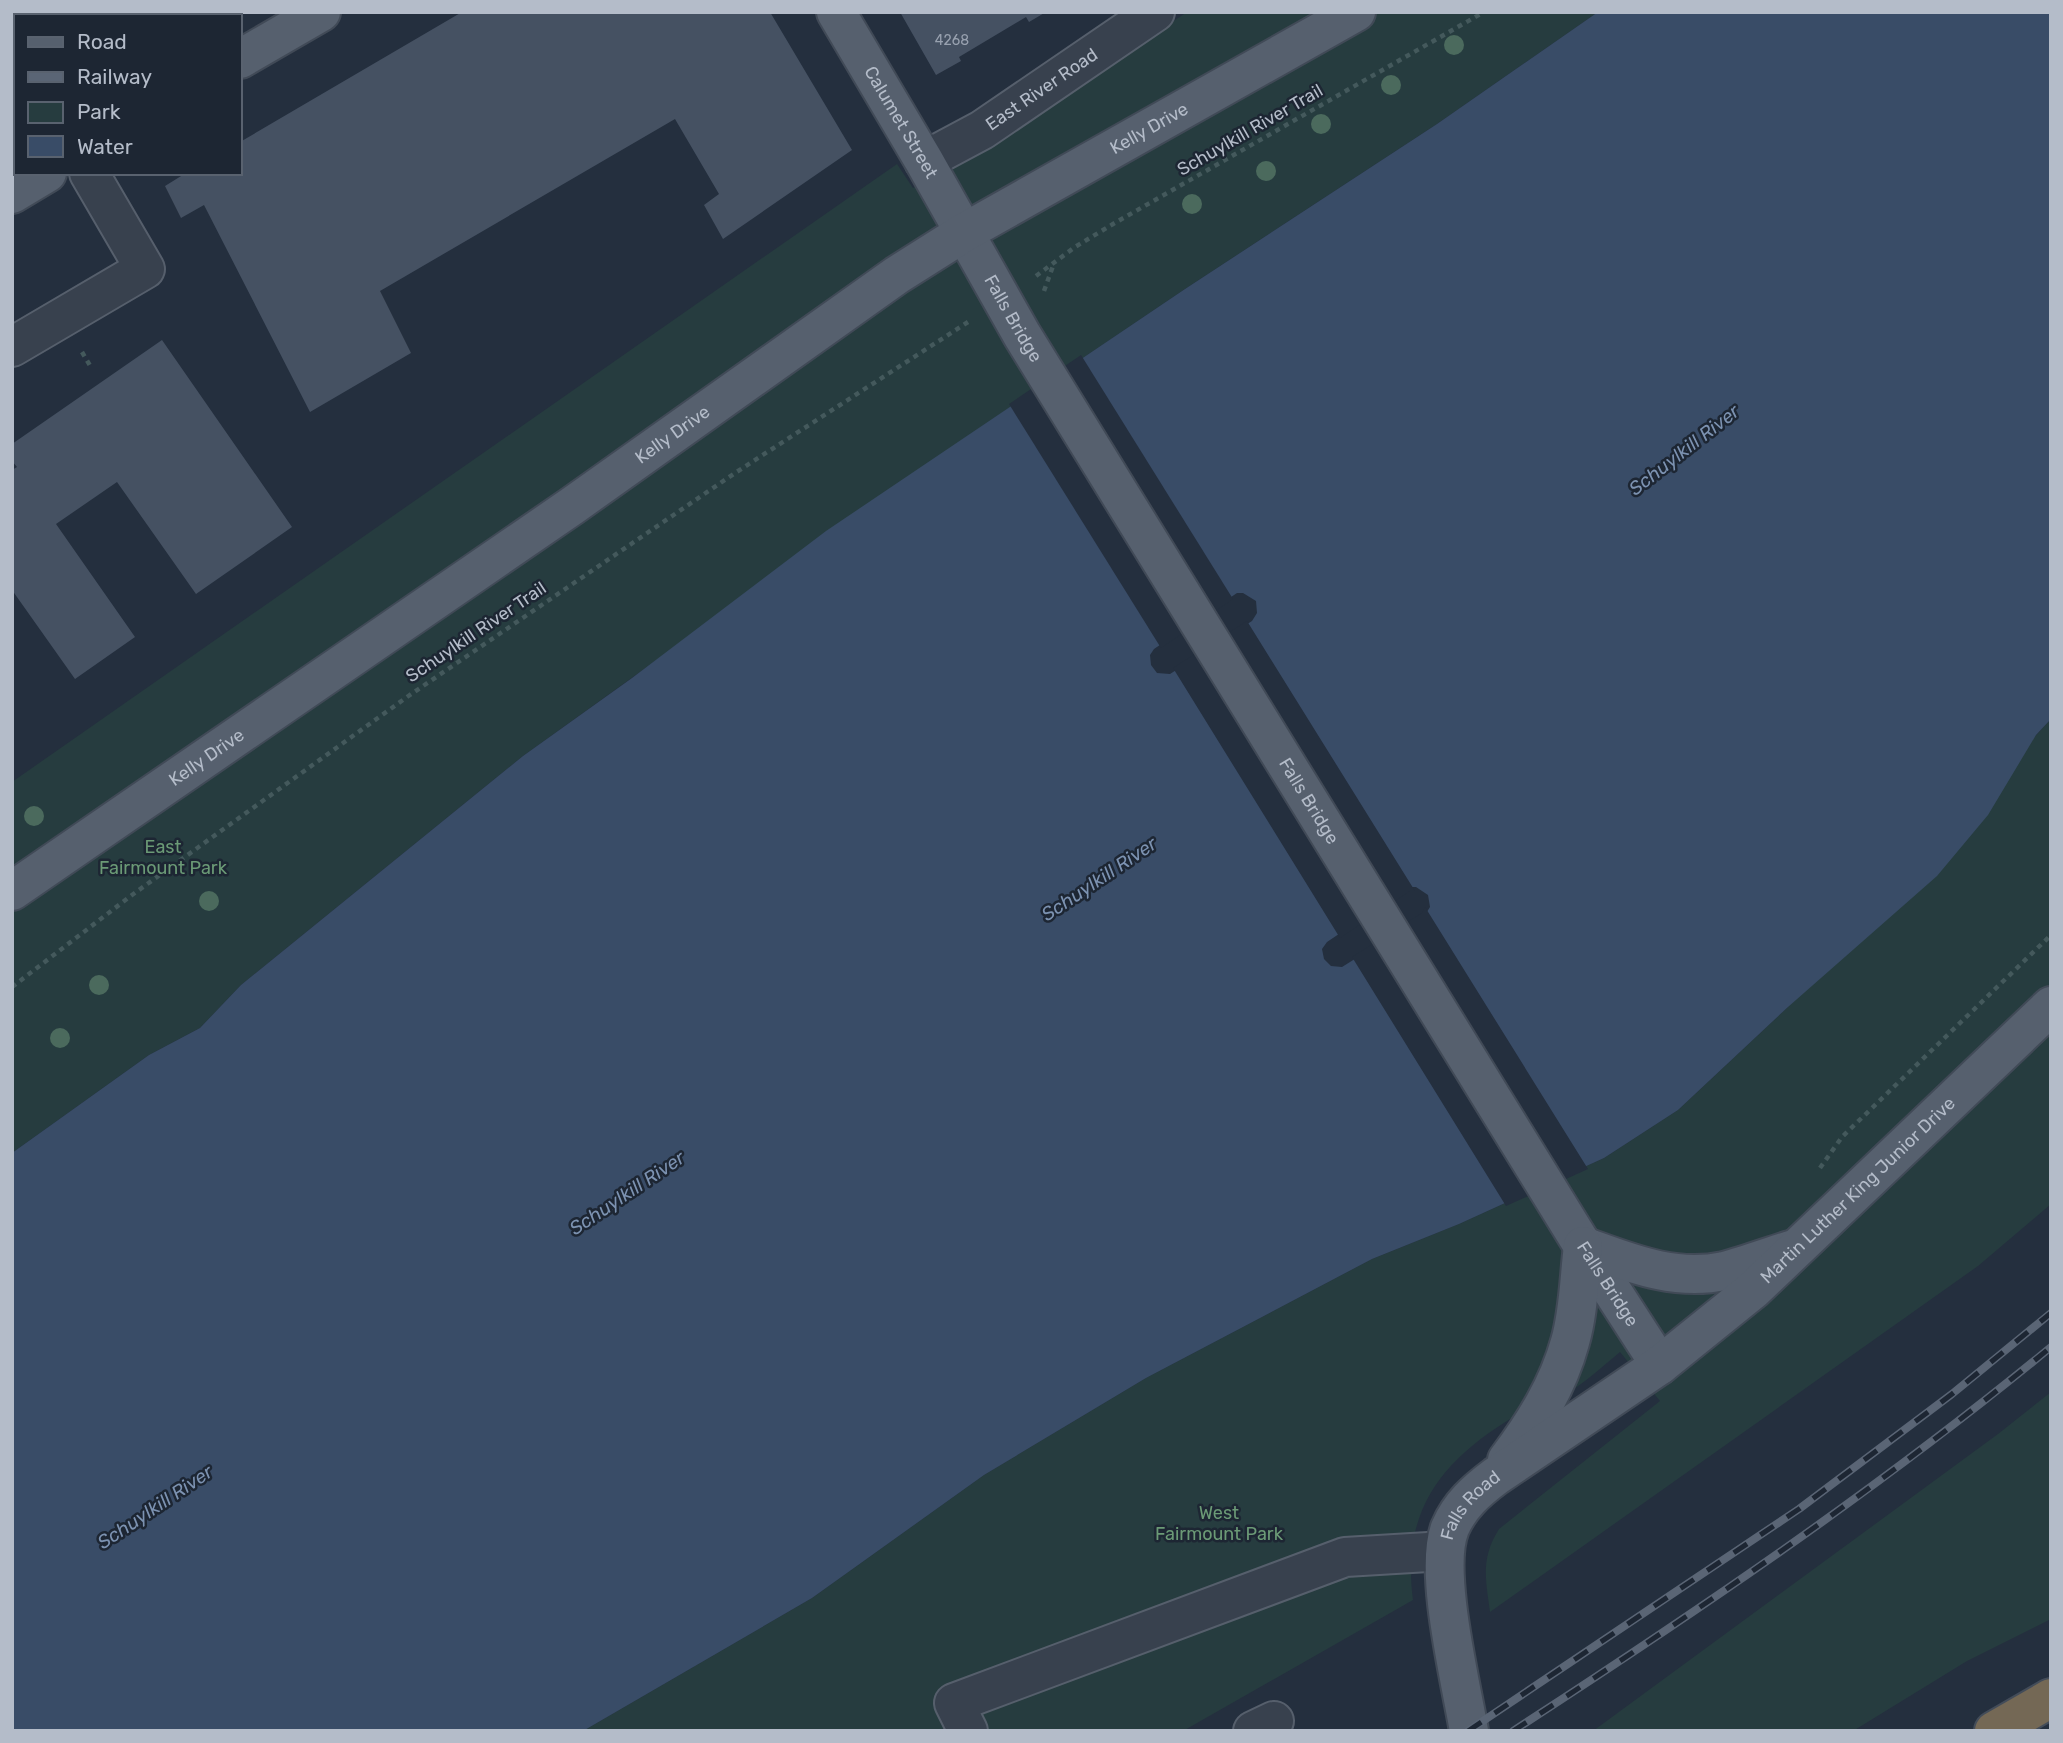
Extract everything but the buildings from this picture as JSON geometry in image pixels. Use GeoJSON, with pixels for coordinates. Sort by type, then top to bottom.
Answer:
{"type":"FeatureCollection","features":[{"type":"Feature","properties":{"kind":"highway"},"geometry":{"type":"LineString","coordinates":[[1994,1731],[2051,1698]]}},
{"type":"Feature","properties":{"kind":"main road"},"geometry":{"type":"LineString","coordinates":[[242,58],[321,12]]}},
{"type":"Feature","properties":{"kind":"main road","name":"Calumet Street"},"geometry":{"type":"LineString","coordinates":[[836,12],[965,232]]}},
{"type":"Feature","properties":{"kind":"main road","name":"Kelly Drive"},"geometry":{"type":"LineString","coordinates":[[12,891],[572,506],[897,275],[965,232],[1356,12]]}},
{"type":"Feature","properties":{"kind":"main road"},"geometry":{"type":"LineString","coordinates":[[12,194],[44,175]]}},
{"type":"Feature","properties":{"kind":"main road","name":"Falls Bridge"},"geometry":{"type":"LineString","coordinates":[[965,232],[1022,335],[1576,1236],[1660,1365]]}},
{"type":"Feature","properties":{"kind":"main road","name":"Martin Luther King Junior Drive"},"geometry":{"type":"LineString","coordinates":[[1660,1365],[1754,1290],[2051,1006]]}},
{"type":"Feature","properties":{"kind":"main road"},"geometry":{"type":"LineString","coordinates":[[1496,1476],[1525,1436],[1560,1373],[1571,1340],[1576,1236],[1654,1270],[1672,1273],[1723,1271],[1799,1247]]}},
{"type":"Feature","properties":{"kind":"main road","name":"Falls Road"},"geometry":{"type":"LineString","coordinates":[[1469,1731],[1445,1580],[1445,1551],[1449,1530],[1459,1509],[1473,1493],[1496,1476],[1660,1365]]}},
{"type":"Feature","properties":{"kind":"street","name":"East River Road"},"geometry":{"type":"LineString","coordinates":[[924,161],[982,130],[1155,12]]}},
{"type":"Feature","properties":{"kind":"street"},"geometry":{"type":"LineString","coordinates":[[12,347],[145,269],[90,175]]}},
{"type":"Feature","properties":{"kind":"street"},"geometry":{"type":"LineString","coordinates":[[968,1731],[954,1703],[1345,1557],[1445,1551]]}},
{"type":"Feature","properties":{"kind":"path","name":"Schuylkill River Trail"},"geometry":{"type":"LineString","coordinates":[[1032,278],[1074,247],[1484,12]]}},
{"type":"Feature","properties":{"kind":"path","name":"Schuylkill River Trail"},"geometry":{"type":"LineString","coordinates":[[12,987],[132,895],[407,696],[735,473],[970,321]]}},
{"type":"Feature","properties":{"kind":"path"},"geometry":{"type":"LineString","coordinates":[[1817,1172],[1842,1137],[2051,935]]}},
{"type":"Feature","properties":{"kind":"green space","name":"East Fairmount Park"},"geometry":{"type":"Polygon","coordinates":[[[1187,12],[1598,12],[1437,124],[975,431],[523,756],[241,985],[200,1028],[149,1055],[12,1153],[12,782],[897,164],[913,188],[970,158],[1187,12]]]}},
{"type":"Feature","properties":{"kind":"green space","name":"West Fairmount Park"},"geometry":{"type":"Polygon","coordinates":[[[2051,719],[2051,1204],[1978,1266],[1490,1612],[1486,1580],[1487,1560],[1499,1529],[1660,1401],[1620,1352],[1572,1390],[1515,1416],[1489,1433],[1447,1470],[1432,1491],[1421,1514],[1414,1539],[1411,1568],[1413,1600],[1183,1731],[583,1731],[812,1598],[984,1475],[1146,1378],[1372,1259],[1459,1224],[1604,1158],[1678,1110],[1788,1007],[2051,719]]]}},
{"type":"Feature","properties":{"kind":"green space"},"geometry":{"type":"Polygon","coordinates":[[[2051,1392],[2051,1619],[1967,1661],[1853,1731],[1593,1731],[1998,1434],[2051,1392]]]}},
{"type":"Feature","properties":{"kind":"water","name":"Schuylkill River"},"geometry":{"type":"Polygon","coordinates":[[[1598,12],[2051,12],[2051,719],[2036,735],[1988,815],[1937,876],[1788,1007],[1678,1110],[1604,1158],[1459,1224],[1372,1259],[1146,1378],[984,1475],[812,1598],[583,1731],[12,1731],[12,1153],[149,1055],[200,1028],[241,985],[523,756],[632,678],[826,531],[1185,289],[1437,124],[1598,12]],[[1237,593],[1154,649],[1150,655],[1151,665],[1157,673],[1170,674],[1252,621],[1257,613],[1256,601],[1243,593],[1237,593]],[[1409,887],[1327,942],[1322,949],[1324,959],[1331,966],[1342,967],[1425,915],[1430,907],[1428,895],[1416,887],[1409,887]]]}},
{"type":"Feature","properties":{"kind":"pier"},"geometry":{"type":"Polygon","coordinates":[[[1081,355],[1233,599],[1161,648],[1009,404],[1081,355]]]}},
{"type":"Feature","properties":{"kind":"pier"},"geometry":{"type":"Polygon","coordinates":[[[1247,621],[1415,891],[1410,891],[1340,938],[1173,668],[1247,621]]]}},
{"type":"Feature","properties":{"kind":"pier"},"geometry":{"type":"Polygon","coordinates":[[[1425,907],[1588,1169],[1506,1206],[1352,957],[1422,913],[1425,907]]]}},
{"type":"Feature","properties":{"kind":"railway"},"geometry":{"type":"LineString","coordinates":[[1468,1731],[1799,1509],[1952,1394],[2051,1313]]}},
{"type":"Feature","properties":{"kind":"railway"},"geometry":{"type":"LineString","coordinates":[[1513,1731],[1788,1546],[1921,1449],[2051,1347]]}}]}
